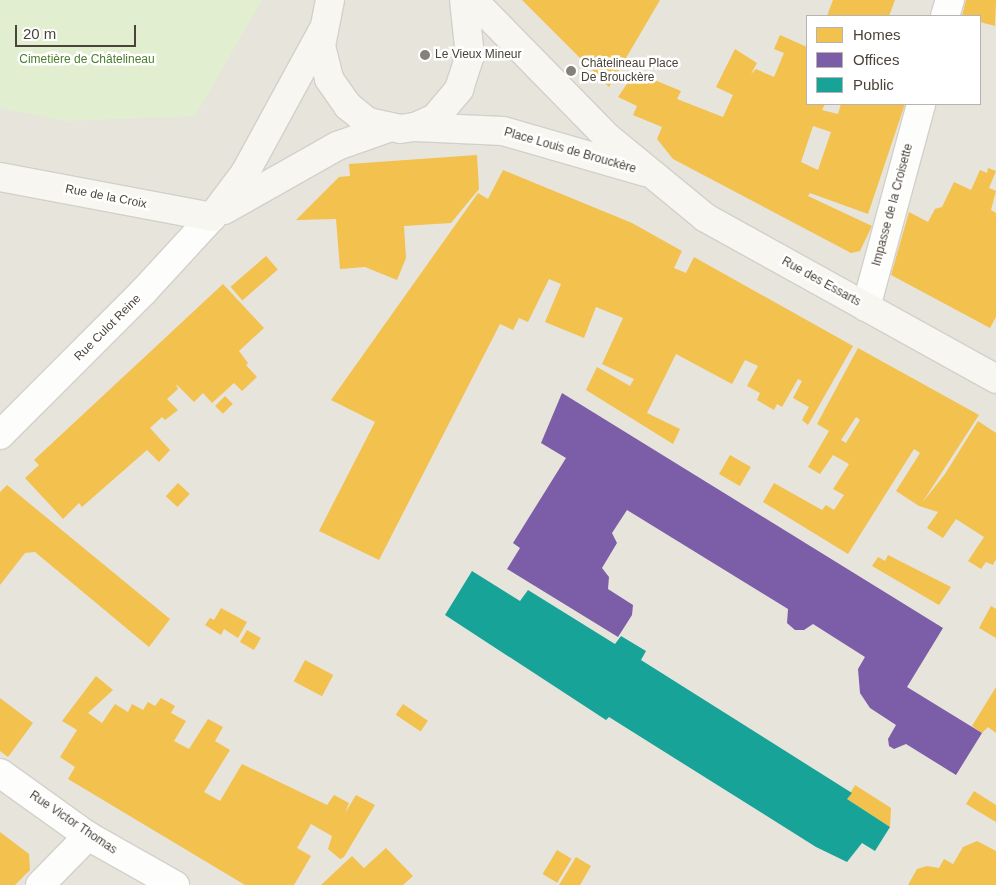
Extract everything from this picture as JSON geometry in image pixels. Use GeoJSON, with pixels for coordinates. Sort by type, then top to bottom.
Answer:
{"type":"FeatureCollection","features":[{"type":"Feature","properties":{"kind":"street"},"geometry":{"type":"LineString","coordinates":[[212,217],[245,172],[322,32],[330,0]]}},
{"type":"Feature","properties":{"kind":"street"},"geometry":{"type":"LineString","coordinates":[[415,127],[435,118],[459,89],[468,67],[470,40],[464,0]]}},
{"type":"Feature","properties":{"kind":"street","name":"Place Louis de Brouckère"},"geometry":{"type":"LineString","coordinates":[[473,0],[606,136],[654,174]]}},
{"type":"Feature","properties":{"kind":"street"},"geometry":{"type":"LineString","coordinates":[[945,15],[950,0]]}},
{"type":"Feature","properties":{"kind":"street"},"geometry":{"type":"LineString","coordinates":[[322,32],[324,62],[338,93],[368,122],[388,128]]}},
{"type":"Feature","properties":{"kind":"street","name":"Impasse de la Croisette"},"geometry":{"type":"LineString","coordinates":[[866,307],[921,105]]}},
{"type":"Feature","properties":{"kind":"street","name":"Place Louis de Brouckère"},"geometry":{"type":"LineString","coordinates":[[388,128],[415,127],[503,131],[654,174]]}},
{"type":"Feature","properties":{"kind":"street"},"geometry":{"type":"LineString","coordinates":[[212,217],[308,160],[337,146],[388,128]]}},
{"type":"Feature","properties":{"kind":"street","name":"Rue des Essarts"},"geometry":{"type":"LineString","coordinates":[[654,174],[706,218],[996,378]]}},
{"type":"Feature","properties":{"kind":"street","name":"Rue de la Croix"},"geometry":{"type":"LineString","coordinates":[[0,177],[212,217]]}},
{"type":"Feature","properties":{"kind":"street","name":"Rue Culot Reine"},"geometry":{"type":"LineString","coordinates":[[0,435],[143,292],[212,217]]}},
{"type":"Feature","properties":{"kind":"street","name":"Rue Victor Thomas"},"geometry":{"type":"LineString","coordinates":[[0,773],[88,836],[175,885]]}},
{"type":"Feature","properties":{"kind":"street"},"geometry":{"type":"LineString","coordinates":[[40,885],[88,836]]}},
{"type":"Feature","properties":{"kind":"shaded area"},"geometry":{"type":"Polygon","coordinates":[[[0,0],[996,0],[996,885],[0,885],[0,0]]]}},
{"type":"Feature","properties":{"kind":"green space","name":"Cimetière de Châtelineau"},"geometry":{"type":"Polygon","coordinates":[[[0,0],[262,0],[195,116],[66,121],[0,108],[0,0]]]}},
{"type":"Feature","properties":{"kind":"building: Homes"},"geometry":{"type":"Polygon","coordinates":[[[522,0],[660,0],[609,87],[522,0]]]}},
{"type":"Feature","properties":{"kind":"building: Homes"},"geometry":{"type":"Polygon","coordinates":[[[833,0],[895,0],[889,15],[827,15],[833,0]]]}},
{"type":"Feature","properties":{"kind":"building: Homes"},"geometry":{"type":"Polygon","coordinates":[[[966,0],[996,0],[995,26],[981,22],[981,15],[962,15],[966,0]]]}},
{"type":"Feature","properties":{"kind":"building: Homes"},"geometry":{"type":"Polygon","coordinates":[[[780,35],[806,47],[806,105],[824,105],[822,110],[838,114],[841,105],[905,105],[868,214],[810,193],[808,196],[872,226],[860,251],[851,253],[673,159],[657,139],[662,127],[633,115],[637,106],[618,97],[635,72],[681,91],[677,99],[723,117],[733,95],[716,87],[735,49],[757,63],[751,74],[756,69],[774,77],[784,53],[774,49],[780,35]],[[813,126],[801,162],[818,170],[831,132],[813,126]]]}},
{"type":"Feature","properties":{"kind":"building: Homes"},"geometry":{"type":"Polygon","coordinates":[[[477,155],[479,189],[451,223],[404,226],[406,258],[397,280],[365,267],[340,269],[336,219],[296,220],[339,177],[350,176],[349,164],[477,155]]]}},
{"type":"Feature","properties":{"kind":"building: Homes"},"geometry":{"type":"Polygon","coordinates":[[[988,168],[996,171],[989,188],[996,191],[991,210],[996,213],[996,317],[990,328],[891,275],[909,212],[928,222],[935,209],[942,207],[954,182],[971,190],[980,170],[987,173],[988,168]]]}},
{"type":"Feature","properties":{"kind":"building: Homes"},"geometry":{"type":"Polygon","coordinates":[[[503,170],[632,223],[682,251],[674,268],[686,273],[694,257],[853,346],[808,425],[802,420],[809,407],[793,398],[802,381],[798,379],[782,407],[777,404],[774,410],[757,400],[760,393],[747,386],[758,366],[745,360],[732,384],[676,354],[647,413],[680,429],[673,444],[586,390],[597,367],[630,386],[634,379],[602,364],[623,318],[596,307],[584,338],[545,322],[561,284],[549,279],[528,322],[519,318],[513,330],[500,324],[379,560],[319,531],[375,422],[331,400],[478,193],[488,199],[503,170]]]}},
{"type":"Feature","properties":{"kind":"building: Homes"},"geometry":{"type":"Polygon","coordinates":[[[266,256],[278,270],[242,300],[231,287],[266,256]]]}},
{"type":"Feature","properties":{"kind":"building: Homes"},"geometry":{"type":"Polygon","coordinates":[[[223,284],[264,328],[239,351],[248,363],[246,365],[257,377],[242,391],[234,383],[212,403],[203,393],[194,402],[176,384],[178,389],[167,399],[178,410],[165,420],[162,417],[150,428],[170,450],[159,462],[147,450],[82,507],[79,503],[63,519],[25,478],[39,465],[34,460],[223,284]]]}},
{"type":"Feature","properties":{"kind":"building: Homes"},"geometry":{"type":"Polygon","coordinates":[[[858,348],[979,415],[922,503],[945,474],[978,421],[996,433],[996,559],[993,565],[986,562],[981,569],[968,561],[984,537],[956,519],[943,538],[927,528],[938,512],[919,506],[896,491],[920,453],[914,449],[848,554],[763,502],[774,483],[822,510],[826,505],[834,510],[844,495],[833,489],[849,464],[833,455],[820,474],[808,467],[829,431],[817,424],[858,348]],[[856,417],[841,440],[846,443],[860,420],[856,417]]]}},
{"type":"Feature","properties":{"kind":"building: Homes"},"geometry":{"type":"Polygon","coordinates":[[[225,396],[233,404],[223,414],[215,406],[225,396]]]}},
{"type":"Feature","properties":{"kind":"building: Homes"},"geometry":{"type":"Polygon","coordinates":[[[730,455],[751,467],[740,486],[719,474],[730,455]]]}},
{"type":"Feature","properties":{"kind":"building: Homes"},"geometry":{"type":"Polygon","coordinates":[[[178,483],[190,494],[177,507],[166,496],[178,483]]]}},
{"type":"Feature","properties":{"kind":"building: Homes"},"geometry":{"type":"Polygon","coordinates":[[[7,485],[170,619],[149,647],[35,552],[25,553],[0,585],[0,492],[7,485]]]}},
{"type":"Feature","properties":{"kind":"building: Homes"},"geometry":{"type":"Polygon","coordinates":[[[888,555],[951,587],[939,605],[872,566],[878,557],[885,561],[888,555]]]}},
{"type":"Feature","properties":{"kind":"building: Homes"},"geometry":{"type":"Polygon","coordinates":[[[991,606],[996,609],[996,638],[979,628],[991,606]]]}},
{"type":"Feature","properties":{"kind":"building: Homes"},"geometry":{"type":"Polygon","coordinates":[[[221,608],[247,622],[238,638],[224,629],[221,635],[205,625],[210,618],[214,620],[221,608]]]}},
{"type":"Feature","properties":{"kind":"building: Homes"},"geometry":{"type":"Polygon","coordinates":[[[247,630],[261,638],[254,650],[240,642],[247,630]]]}},
{"type":"Feature","properties":{"kind":"building: Homes"},"geometry":{"type":"Polygon","coordinates":[[[305,660],[333,675],[322,696],[294,681],[305,660]]]}},
{"type":"Feature","properties":{"kind":"building: Homes"},"geometry":{"type":"Polygon","coordinates":[[[96,676],[113,690],[88,713],[102,723],[115,704],[128,712],[132,704],[143,710],[148,702],[155,706],[161,698],[175,706],[171,713],[186,721],[174,741],[189,749],[208,719],[223,727],[215,741],[230,750],[204,792],[220,801],[242,764],[327,805],[334,795],[349,803],[345,813],[356,795],[375,805],[344,857],[340,859],[328,849],[332,836],[311,824],[297,848],[311,856],[294,885],[245,885],[68,779],[75,767],[60,757],[77,730],[62,721],[96,676]]]}},
{"type":"Feature","properties":{"kind":"building: Homes"},"geometry":{"type":"Polygon","coordinates":[[[996,687],[996,733],[988,727],[982,733],[972,726],[996,687]]]}},
{"type":"Feature","properties":{"kind":"building: Homes"},"geometry":{"type":"Polygon","coordinates":[[[0,698],[33,723],[8,757],[0,751],[0,698]]]}},
{"type":"Feature","properties":{"kind":"building: Homes"},"geometry":{"type":"Polygon","coordinates":[[[403,704],[428,721],[421,732],[396,715],[403,704]]]}},
{"type":"Feature","properties":{"kind":"building: Homes"},"geometry":{"type":"Polygon","coordinates":[[[855,785],[891,808],[890,827],[847,799],[855,785]]]}},
{"type":"Feature","properties":{"kind":"building: Homes"},"geometry":{"type":"Polygon","coordinates":[[[974,791],[996,805],[996,822],[966,804],[974,791]]]}},
{"type":"Feature","properties":{"kind":"building: Homes"},"geometry":{"type":"Polygon","coordinates":[[[0,832],[29,854],[30,870],[15,885],[0,885],[0,832]]]}},
{"type":"Feature","properties":{"kind":"building: Homes"},"geometry":{"type":"Polygon","coordinates":[[[977,841],[996,851],[996,885],[908,885],[917,869],[927,866],[939,868],[944,859],[953,864],[963,847],[977,841]]]}},
{"type":"Feature","properties":{"kind":"building: Homes"},"geometry":{"type":"Polygon","coordinates":[[[386,848],[413,876],[403,885],[321,885],[352,856],[364,868],[386,848]]]}},
{"type":"Feature","properties":{"kind":"building: Homes"},"geometry":{"type":"Polygon","coordinates":[[[557,850],[572,859],[557,883],[543,874],[557,850]]]}},
{"type":"Feature","properties":{"kind":"building: Homes"},"geometry":{"type":"Polygon","coordinates":[[[576,857],[591,866],[580,885],[559,885],[576,857]]]}},
{"type":"Feature","properties":{"kind":"building: Offices"},"geometry":{"type":"Polygon","coordinates":[[[562,393],[943,628],[907,687],[982,733],[956,775],[906,744],[894,749],[889,746],[888,739],[896,725],[870,708],[860,693],[858,669],[865,657],[813,624],[804,630],[795,630],[787,623],[788,609],[627,510],[612,533],[617,543],[602,568],[609,577],[608,589],[633,605],[632,615],[618,637],[507,569],[520,548],[513,543],[566,458],[541,443],[562,393]]]}},
{"type":"Feature","properties":{"kind":"building: Public"},"geometry":{"type":"Polygon","coordinates":[[[472,571],[520,601],[528,590],[615,644],[621,636],[646,651],[641,660],[852,793],[847,799],[890,827],[875,851],[862,843],[847,862],[816,847],[609,717],[606,720],[445,615],[472,571]]]}},
{"type":"Feature","properties":{"kind":"place","name":"Le Vieux Mineur"},"geometry":{"type":"Point","coordinates":[425,55]}},
{"type":"Feature","properties":{"kind":"place","name":"Châtelineau Place De Brouckère"},"geometry":{"type":"Point","coordinates":[571,71]}}]}
